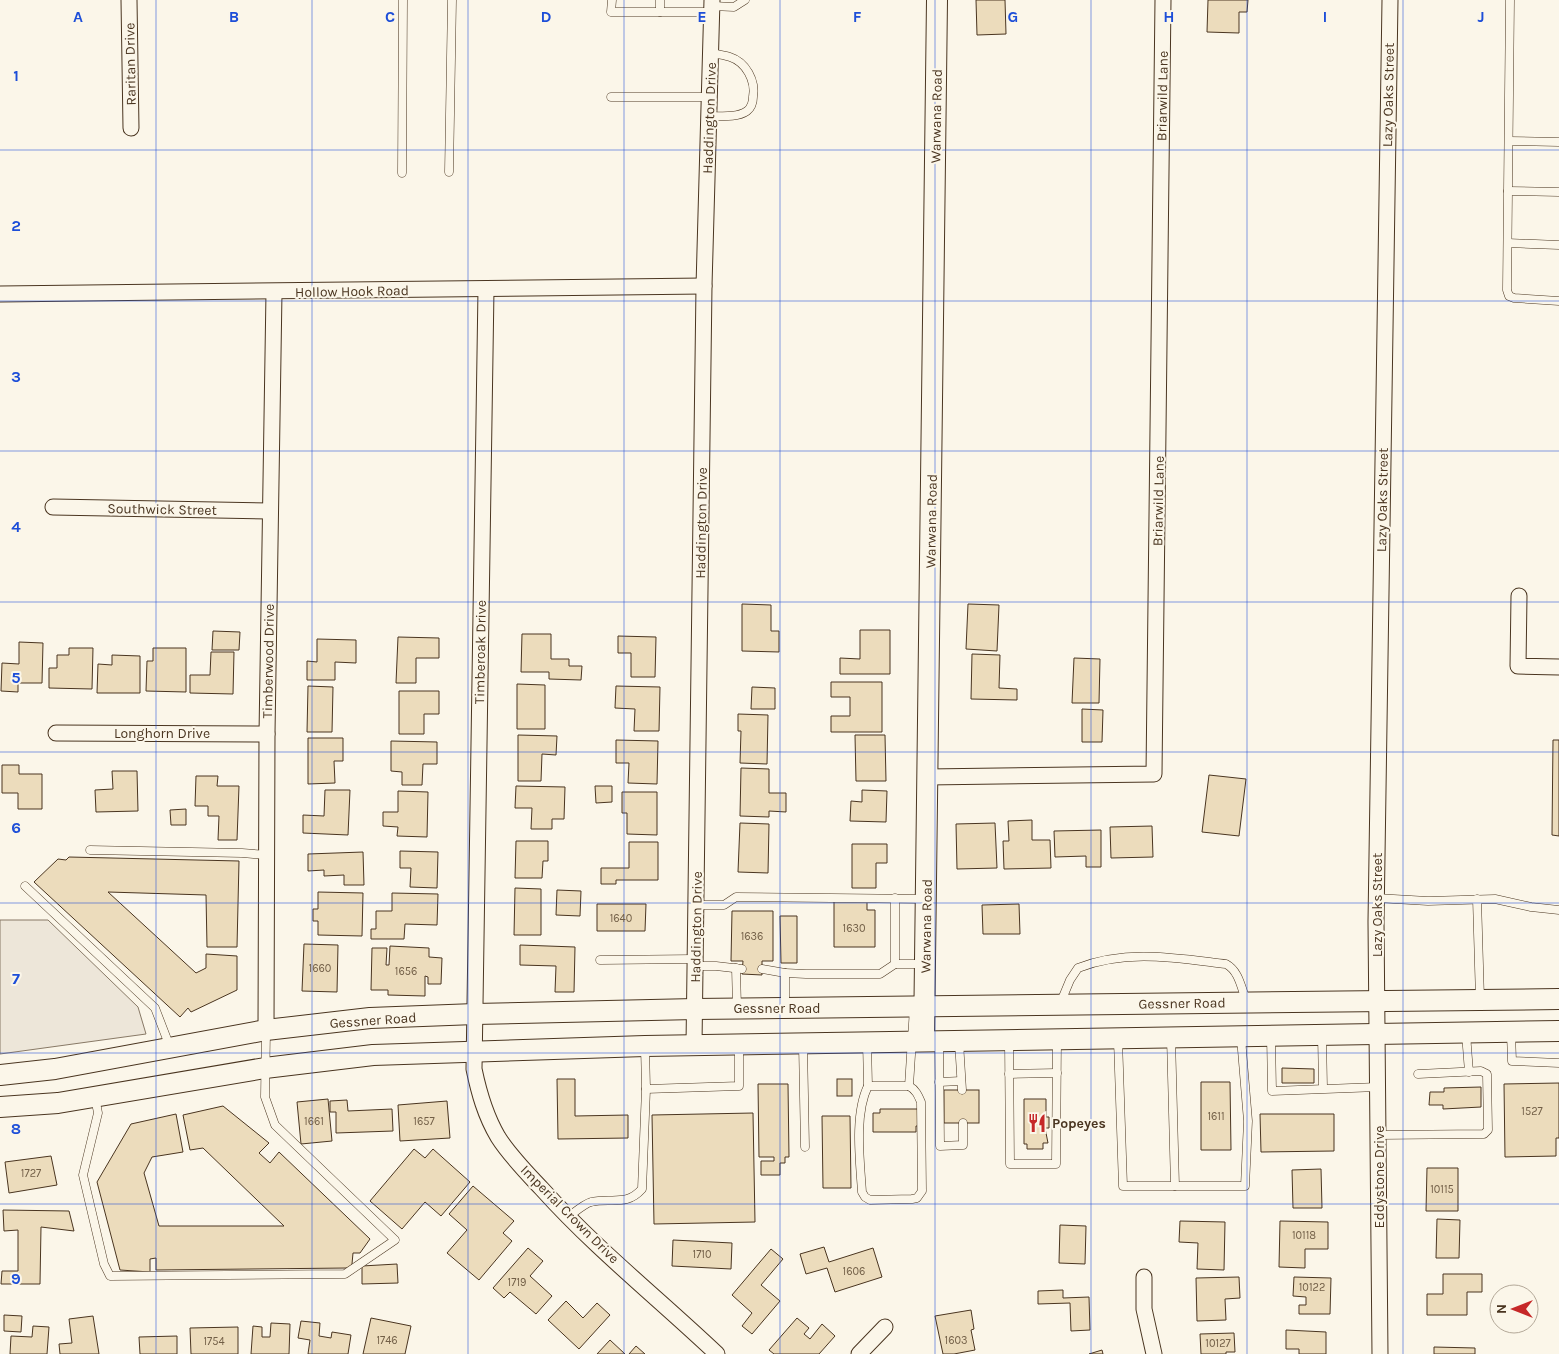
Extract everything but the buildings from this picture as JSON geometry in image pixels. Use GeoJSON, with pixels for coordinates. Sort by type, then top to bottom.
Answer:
{"type":"FeatureCollection","features":[{"type":"Feature","properties":{"kind":"main road","name":"Warwana Road"},"geometry":{"type":"LineString","coordinates":[[925,1041],[919,1007],[926,964],[937,0]]}},
{"type":"Feature","properties":{"kind":"main road","name":"Gessner Road"},"geometry":{"type":"LineString","coordinates":[[0,1074],[55,1069],[266,1030],[370,1018],[738,1008],[1559,999]]}},
{"type":"Feature","properties":{"kind":"main road"},"geometry":{"type":"LineString","coordinates":[[0,1107],[58,1103],[265,1068],[373,1055],[739,1044],[1559,1031]]}},
{"type":"Feature","properties":{"kind":"street","name":"Raritan Drive"},"geometry":{"type":"LineString","coordinates":[[129,0],[131,128]]}},
{"type":"Feature","properties":{"kind":"street","name":"Briarwild Lane"},"geometry":{"type":"LineString","coordinates":[[927,776],[1154,774],[1163,0]]}},
{"type":"Feature","properties":{"kind":"street","name":"Lazy Oaks Street"},"geometry":{"type":"LineString","coordinates":[[1377,1000],[1376,898],[1390,0]]}},
{"type":"Feature","properties":{"kind":"street","name":"Haddington Drive"},"geometry":{"type":"LineString","coordinates":[[694,1045],[704,286],[712,6]]}},
{"type":"Feature","properties":{"kind":"street","name":"Hollow Hook Road"},"geometry":{"type":"LineString","coordinates":[[0,294],[704,286]]}},
{"type":"Feature","properties":{"kind":"street","name":"Timberoak Drive"},"geometry":{"type":"LineString","coordinates":[[475,1014],[486,289]]}},
{"type":"Feature","properties":{"kind":"street","name":"Timberwood Drive"},"geometry":{"type":"LineString","coordinates":[[266,1030],[267,734],[274,292]]}},
{"type":"Feature","properties":{"kind":"street","name":"Southwick Street"},"geometry":{"type":"LineString","coordinates":[[53,507],[270,511]]}},
{"type":"Feature","properties":{"kind":"street"},"geometry":{"type":"LineString","coordinates":[[1519,596],[1518,666],[1559,667]]}},
{"type":"Feature","properties":{"kind":"street","name":"Longhorn Drive"},"geometry":{"type":"LineString","coordinates":[[56,733],[267,734]]}},
{"type":"Feature","properties":{"kind":"street","name":"Eddystone Drive"},"geometry":{"type":"LineString","coordinates":[[1377,1000],[1380,1354]]}},
{"type":"Feature","properties":{"kind":"street","name":"Imperial Crown Drive"},"geometry":{"type":"LineString","coordinates":[[475,1014],[474,1069],[481,1101],[498,1137],[568,1217],[717,1354]]}},
{"type":"Feature","properties":{"kind":"street"},"geometry":{"type":"LineString","coordinates":[[1144,1277],[1144,1309],[1154,1354]]}},
{"type":"Feature","properties":{"kind":"street"},"geometry":{"type":"LineString","coordinates":[[859,1354],[885,1327]]}},
{"type":"Feature","properties":{"kind":"lane"},"geometry":{"type":"LineString","coordinates":[[402,173],[403,0]]}},
{"type":"Feature","properties":{"kind":"lane"},"geometry":{"type":"LineString","coordinates":[[449,172],[452,0]]}},
{"type":"Feature","properties":{"kind":"lane"},"geometry":{"type":"LineString","coordinates":[[612,0],[611,12],[660,12],[712,6],[734,6],[745,0]]}},
{"type":"Feature","properties":{"kind":"lane"},"geometry":{"type":"LineString","coordinates":[[660,0],[660,12]]}},
{"type":"Feature","properties":{"kind":"lane"},"geometry":{"type":"LineString","coordinates":[[1510,0],[1507,290],[1509,296],[1514,298],[1559,301]]}},
{"type":"Feature","properties":{"kind":"lane"},"geometry":{"type":"LineString","coordinates":[[709,116],[741,114],[749,110],[754,90],[751,76],[742,64],[731,57],[711,53]]}},
{"type":"Feature","properties":{"kind":"lane"},"geometry":{"type":"LineString","coordinates":[[611,97],[709,97]]}},
{"type":"Feature","properties":{"kind":"lane"},"geometry":{"type":"LineString","coordinates":[[1509,141],[1559,142]]}},
{"type":"Feature","properties":{"kind":"lane"},"geometry":{"type":"LineString","coordinates":[[1508,191],[1559,192]]}},
{"type":"Feature","properties":{"kind":"lane"},"geometry":{"type":"LineString","coordinates":[[1508,243],[1559,245]]}},
{"type":"Feature","properties":{"kind":"lane"},"geometry":{"type":"LineString","coordinates":[[90,850],[267,855]]}},
{"type":"Feature","properties":{"kind":"lane"},"geometry":{"type":"LineString","coordinates":[[25,886],[156,1008],[170,1047]]}},
{"type":"Feature","properties":{"kind":"lane"},"geometry":{"type":"LineString","coordinates":[[696,905],[724,905],[736,897],[926,898]]}},
{"type":"Feature","properties":{"kind":"lane"},"geometry":{"type":"LineString","coordinates":[[895,964],[896,898]]}},
{"type":"Feature","properties":{"kind":"lane"},"geometry":{"type":"LineString","coordinates":[[1376,898],[1428,901],[1495,898],[1531,907],[1559,910]]}},
{"type":"Feature","properties":{"kind":"lane"},"geometry":{"type":"LineString","coordinates":[[1477,900],[1480,1001]]}},
{"type":"Feature","properties":{"kind":"lane"},"geometry":{"type":"LineString","coordinates":[[1060,1005],[1070,980],[1078,968],[1115,958],[1151,956],[1226,964],[1236,973],[1246,1002]]}},
{"type":"Feature","properties":{"kind":"lane"},"geometry":{"type":"LineString","coordinates":[[600,960],[695,963],[739,968],[738,1008]]}},
{"type":"Feature","properties":{"kind":"lane"},"geometry":{"type":"LineString","coordinates":[[762,969],[806,974],[880,974],[895,964],[926,964]]}},
{"type":"Feature","properties":{"kind":"lane"},"geometry":{"type":"LineString","coordinates":[[785,973],[785,1008]]}},
{"type":"Feature","properties":{"kind":"lane"},"geometry":{"type":"LineString","coordinates":[[95,1097],[98,1113],[83,1175],[104,1264],[110,1276],[345,1274],[395,1240],[275,1125],[265,1097],[266,1030]]}},
{"type":"Feature","properties":{"kind":"lane"},"geometry":{"type":"LineString","coordinates":[[1511,1032],[1512,1061],[1559,1063]]}},
{"type":"Feature","properties":{"kind":"lane"},"geometry":{"type":"LineString","coordinates":[[1466,1033],[1469,1072]]}},
{"type":"Feature","properties":{"kind":"lane"},"geometry":{"type":"LineString","coordinates":[[1322,1035],[1323,1088]]}},
{"type":"Feature","properties":{"kind":"lane"},"geometry":{"type":"LineString","coordinates":[[1118,1038],[1123,1186],[1245,1186],[1248,1114],[1241,1036]]}},
{"type":"Feature","properties":{"kind":"lane"},"geometry":{"type":"LineString","coordinates":[[1271,1036],[1272,1091],[1378,1087]]}},
{"type":"Feature","properties":{"kind":"lane"},"geometry":{"type":"LineString","coordinates":[[1171,1038],[1175,1186]]}},
{"type":"Feature","properties":{"kind":"lane"},"geometry":{"type":"LineString","coordinates":[[1008,1040],[1010,1164],[1056,1164],[1058,1039]]}},
{"type":"Feature","properties":{"kind":"lane"},"geometry":{"type":"LineString","coordinates":[[925,1041],[939,1082],[940,1146],[963,1145],[962,1123]]}},
{"type":"Feature","properties":{"kind":"lane"},"geometry":{"type":"LineString","coordinates":[[909,1086],[925,1041]]}},
{"type":"Feature","properties":{"kind":"lane"},"geometry":{"type":"LineString","coordinates":[[959,1041],[962,1090]]}},
{"type":"Feature","properties":{"kind":"lane"},"geometry":{"type":"LineString","coordinates":[[867,1042],[868,1086],[862,1098],[859,1116],[862,1192],[870,1200],[912,1199],[922,1191],[921,1102],[913,1088],[909,1086],[868,1086]]}},
{"type":"Feature","properties":{"kind":"lane"},"geometry":{"type":"LineString","coordinates":[[803,1043],[805,1147]]}},
{"type":"Feature","properties":{"kind":"lane"},"geometry":{"type":"LineString","coordinates":[[646,1089],[739,1086],[739,1044]]}},
{"type":"Feature","properties":{"kind":"lane"},"geometry":{"type":"LineString","coordinates":[[568,1217],[590,1202],[631,1198],[642,1189],[646,1089],[645,1046]]}},
{"type":"Feature","properties":{"kind":"lane"},"geometry":{"type":"LineString","coordinates":[[1378,1135],[1484,1134],[1488,1130],[1487,1074],[1481,1071],[1418,1074]]}},
{"type":"Feature","properties":{"kind":"lane"},"geometry":{"type":"LineString","coordinates":[[1009,1074],[1057,1072]]}},
{"type":"Feature","properties":{"kind":"lane"},"geometry":{"type":"LineString","coordinates":[[939,1082],[962,1081]]}},
{"type":"Feature","properties":{"kind":"shaded area"},"geometry":{"type":"Polygon","coordinates":[[[0,920],[48,920],[138,1007],[146,1034],[0,1054],[0,920]]]}},
{"type":"Feature","properties":{"kind":"place","name":"Popeyes"},"geometry":{"type":"Point","coordinates":[1037,1123]}}]}
